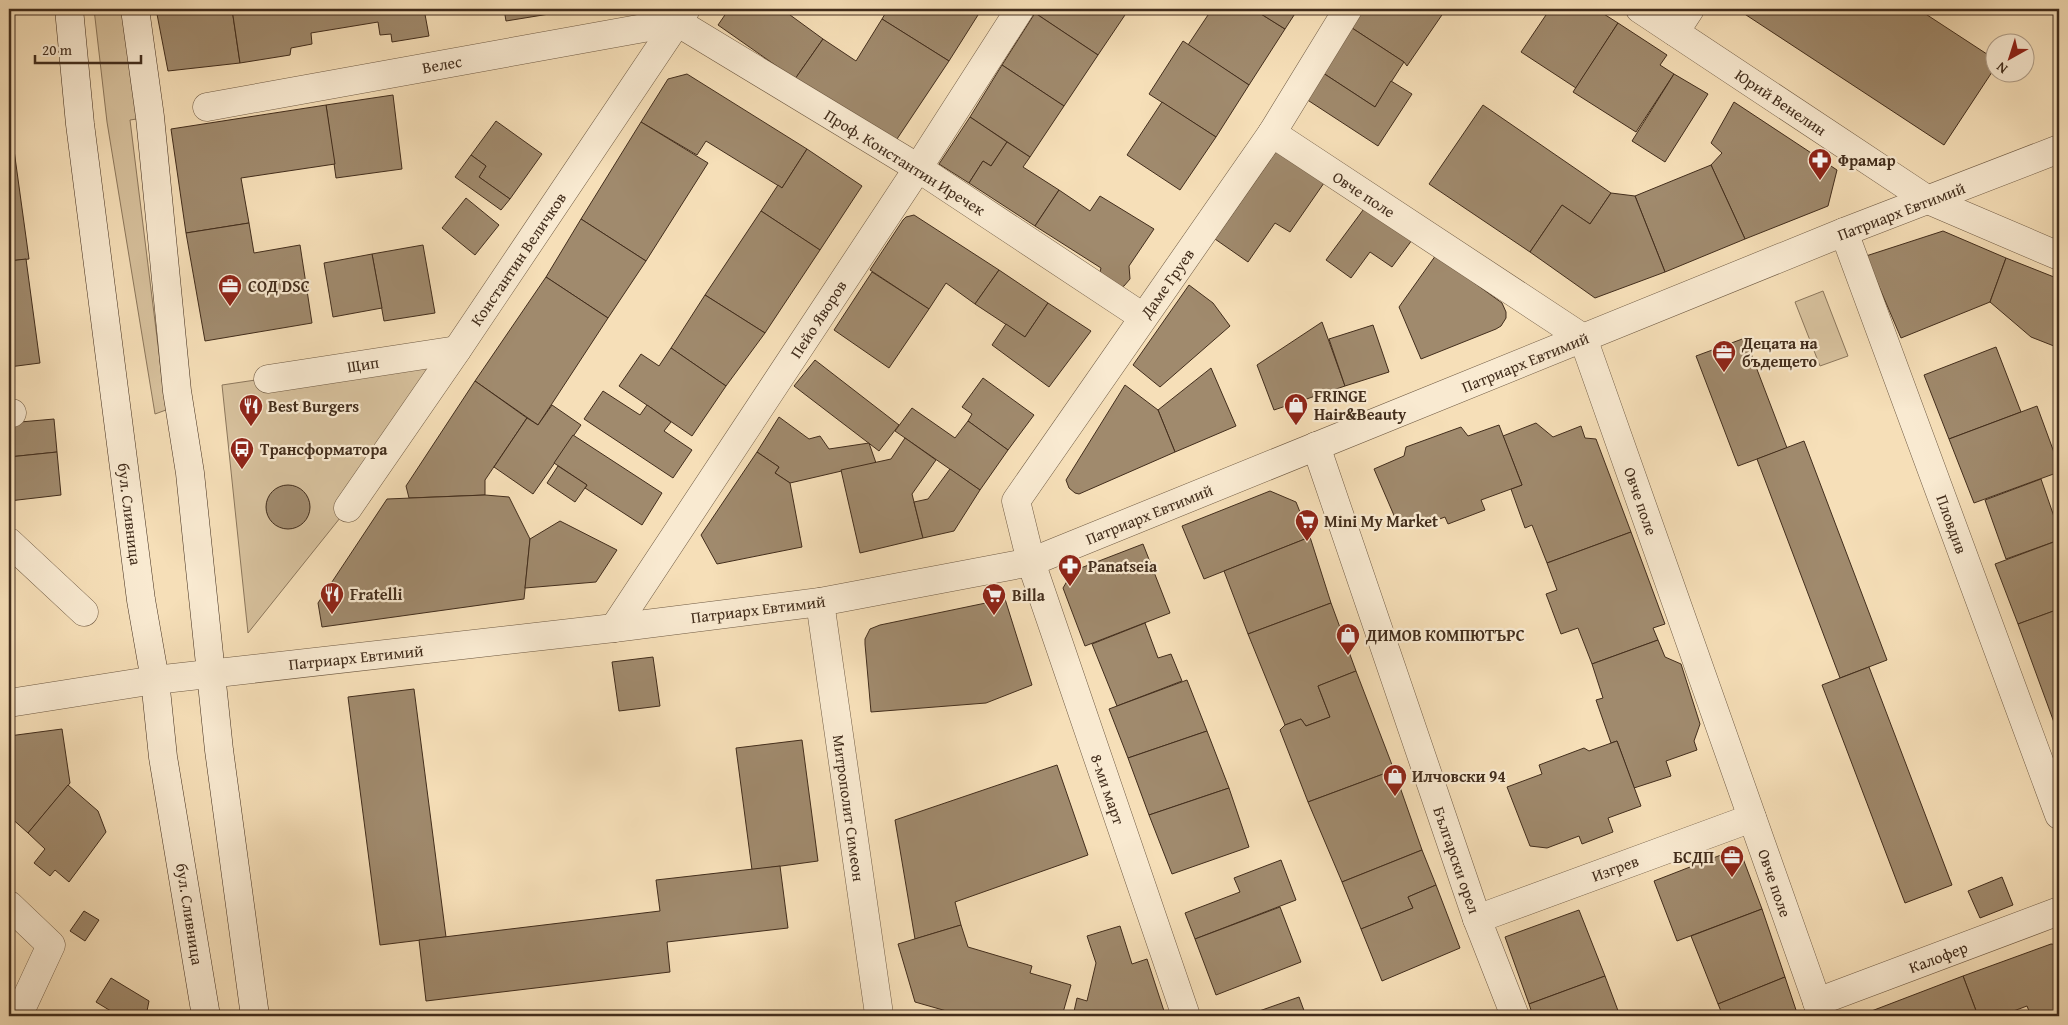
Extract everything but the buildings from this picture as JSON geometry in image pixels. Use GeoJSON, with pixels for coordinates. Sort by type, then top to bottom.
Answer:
{"type":"FeatureCollection","features":[{"type":"Feature","properties":{"kind":"street","name":"бул. Сливница"},"geometry":{"type":"LineString","coordinates":[[69,9],[80,124],[142,600],[155,680],[163,757],[206,1016]]}},
{"type":"Feature","properties":{"kind":"street"},"geometry":{"type":"LineString","coordinates":[[135,9],[150,117],[177,391],[190,473],[219,750],[255,1016]]}},
{"type":"Feature","properties":{"kind":"street","name":"Пейо Яворов"},"geometry":{"type":"LineString","coordinates":[[614,628],[918,168],[1020,9]]}},
{"type":"Feature","properties":{"kind":"street","name":"Даме Груев"},"geometry":{"type":"LineString","coordinates":[[1031,562],[1016,501],[1272,133],[1348,9]]}},
{"type":"Feature","properties":{"kind":"street","name":"Юрий Венелин"},"geometry":{"type":"LineString","coordinates":[[1640,9],[1928,200],[2059,256]]}},
{"type":"Feature","properties":{"kind":"street"},"geometry":{"type":"LineString","coordinates":[[1675,32],[1690,9]]}},
{"type":"Feature","properties":{"kind":"street","name":"Проф. Константин Иречек"},"geometry":{"type":"LineString","coordinates":[[677,13],[918,168],[1143,317]]}},
{"type":"Feature","properties":{"kind":"street","name":"Велес"},"geometry":{"type":"LineString","coordinates":[[207,107],[677,13]]}},
{"type":"Feature","properties":{"kind":"street","name":"Константин Величков"},"geometry":{"type":"LineString","coordinates":[[348,508],[457,350],[677,13]]}},
{"type":"Feature","properties":{"kind":"street","name":"Овче поле"},"geometry":{"type":"LineString","coordinates":[[1272,133],[1583,338],[1819,1009]]}},
{"type":"Feature","properties":{"kind":"street","name":"Патриарх Евтимий"},"geometry":{"type":"LineString","coordinates":[[9,703],[211,673],[614,628],[820,602],[1031,562],[1844,232],[2059,149]]}},
{"type":"Feature","properties":{"kind":"street","name":"Пловдив"},"geometry":{"type":"LineString","coordinates":[[1844,232],[2059,815]]}},
{"type":"Feature","properties":{"kind":"street","name":"Щип"},"geometry":{"type":"LineString","coordinates":[[268,379],[457,350]]}},
{"type":"Feature","properties":{"kind":"street","name":"Български орел"},"geometry":{"type":"LineString","coordinates":[[1316,446],[1477,919],[1515,1016]]}},
{"type":"Feature","properties":{"kind":"street"},"geometry":{"type":"LineString","coordinates":[[9,542],[84,612]]}},
{"type":"Feature","properties":{"kind":"street","name":"8-ми март"},"geometry":{"type":"LineString","coordinates":[[1031,562],[1186,1016]]}},
{"type":"Feature","properties":{"kind":"street","name":"Митрополит Симеон"},"geometry":{"type":"LineString","coordinates":[[820,602],[875,1016]]}},
{"type":"Feature","properties":{"kind":"street","name":"Изгрев"},"geometry":{"type":"LineString","coordinates":[[1477,919],[1752,818]]}},
{"type":"Feature","properties":{"kind":"street"},"geometry":{"type":"LineString","coordinates":[[9,905],[51,945],[18,1016]]}},
{"type":"Feature","properties":{"kind":"street","name":"Калофер"},"geometry":{"type":"LineString","coordinates":[[1819,1009],[2059,911]]}},
{"type":"Feature","properties":{"kind":"shaded area"},"geometry":{"type":"Polygon","coordinates":[[[94,9],[136,9],[150,117],[130,120],[166,410],[155,414],[107,122],[94,9]]]}},
{"type":"Feature","properties":{"kind":"shaded area"},"geometry":{"type":"Polygon","coordinates":[[[1823,291],[1848,356],[1820,366],[1795,302],[1823,291]]]}},
{"type":"Feature","properties":{"kind":"shaded area"},"geometry":{"type":"Polygon","coordinates":[[[457,350],[348,508],[248,633],[222,385],[457,350]]]}},
{"type":"Feature","properties":{"kind":"place","name":"Фрамар"},"geometry":{"type":"Point","coordinates":[1820,181]}},
{"type":"Feature","properties":{"kind":"place","name":"СОД DSC"},"geometry":{"type":"Point","coordinates":[230,307]}},
{"type":"Feature","properties":{"kind":"place","name":"Децата на бъдещето"},"geometry":{"type":"Point","coordinates":[1724,373]}},
{"type":"Feature","properties":{"kind":"place","name":"FRINGE Hair&Beauty"},"geometry":{"type":"Point","coordinates":[1296,426]}},
{"type":"Feature","properties":{"kind":"place","name":"Best Burgers"},"geometry":{"type":"Point","coordinates":[251,427]}},
{"type":"Feature","properties":{"kind":"place","name":"Трансформатора"},"geometry":{"type":"Point","coordinates":[242,470]}},
{"type":"Feature","properties":{"kind":"place","name":"Mini My Market"},"geometry":{"type":"Point","coordinates":[1307,542]}},
{"type":"Feature","properties":{"kind":"place","name":"Panatseia"},"geometry":{"type":"Point","coordinates":[1070,587]}},
{"type":"Feature","properties":{"kind":"place","name":"Fratelli"},"geometry":{"type":"Point","coordinates":[332,615]}},
{"type":"Feature","properties":{"kind":"place","name":"Billa"},"geometry":{"type":"Point","coordinates":[994,616]}},
{"type":"Feature","properties":{"kind":"place","name":"ДИМОВ КОМПЮТЪРС"},"geometry":{"type":"Point","coordinates":[1348,656]}},
{"type":"Feature","properties":{"kind":"place","name":"Илчовски 94"},"geometry":{"type":"Point","coordinates":[1395,797]}},
{"type":"Feature","properties":{"kind":"place","name":"БСДП"},"geometry":{"type":"Point","coordinates":[1732,878]}}]}
